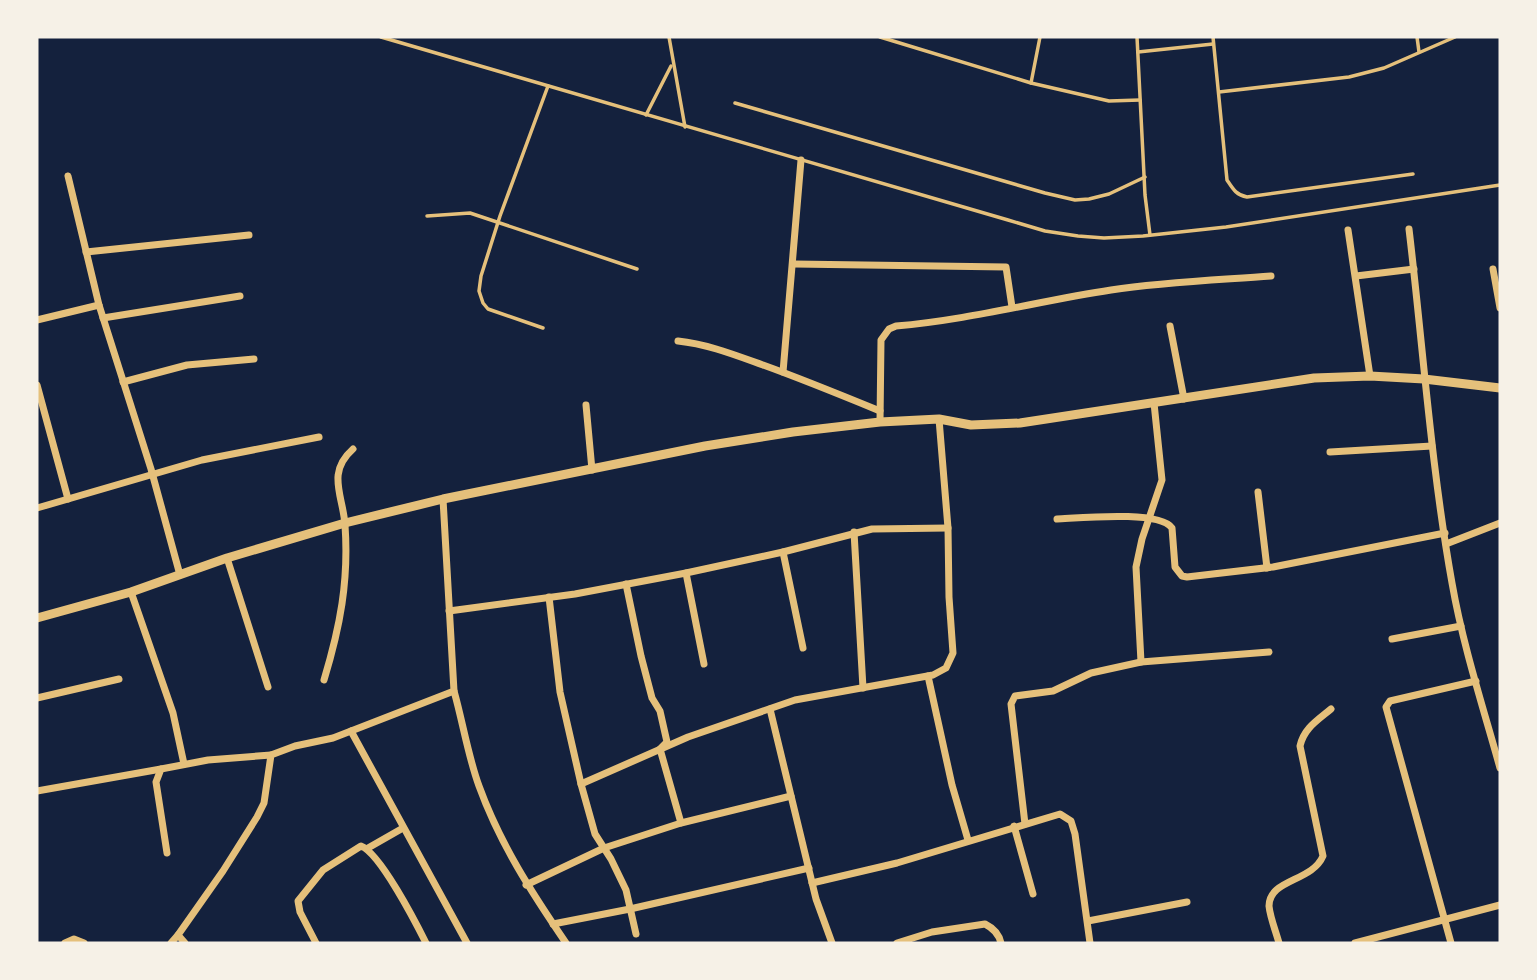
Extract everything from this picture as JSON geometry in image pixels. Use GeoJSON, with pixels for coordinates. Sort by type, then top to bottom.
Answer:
{"type":"FeatureCollection","features":[{"type":"Feature","properties":{"kind":"street"},"geometry":{"type":"LineString","coordinates":[[783,372],[801,160]]}},
{"type":"Feature","properties":{"kind":"street"},"geometry":{"type":"LineString","coordinates":[[68,176],[99,305],[180,575]]}},
{"type":"Feature","properties":{"kind":"street"},"geometry":{"type":"LineString","coordinates":[[1409,229],[1424,379],[1446,544],[1461,626],[1500,768]]}},
{"type":"Feature","properties":{"kind":"street"},"geometry":{"type":"LineString","coordinates":[[1348,230],[1370,376]]}},
{"type":"Feature","properties":{"kind":"street"},"geometry":{"type":"LineString","coordinates":[[86,252],[249,235]]}},
{"type":"Feature","properties":{"kind":"street"},"geometry":{"type":"LineString","coordinates":[[794,264],[1006,267],[1012,307]]}},
{"type":"Feature","properties":{"kind":"street"},"geometry":{"type":"LineString","coordinates":[[1356,276],[1414,269]]}},
{"type":"Feature","properties":{"kind":"street"},"geometry":{"type":"LineString","coordinates":[[1493,269],[1500,309]]}},
{"type":"Feature","properties":{"kind":"street"},"geometry":{"type":"LineString","coordinates":[[880,422],[881,340],[889,329],[895,326],[952,320],[1114,289],[1271,276]]}},
{"type":"Feature","properties":{"kind":"street"},"geometry":{"type":"LineString","coordinates":[[103,318],[240,296]]}},
{"type":"Feature","properties":{"kind":"street"},"geometry":{"type":"LineString","coordinates":[[37,320],[99,305]]}},
{"type":"Feature","properties":{"kind":"street"},"geometry":{"type":"LineString","coordinates":[[1170,326],[1184,399]]}},
{"type":"Feature","properties":{"kind":"street"},"geometry":{"type":"LineString","coordinates":[[678,341],[724,352],[783,372],[880,411]]}},
{"type":"Feature","properties":{"kind":"street"},"geometry":{"type":"LineString","coordinates":[[123,382],[187,365],[254,359]]}},
{"type":"Feature","properties":{"kind":"street"},"geometry":{"type":"LineString","coordinates":[[37,618],[131,592],[227,558],[345,523],[443,499],[705,446],[793,432],[880,422],[939,419],[971,425],[1020,423],[1314,378],[1370,376],[1424,379],[1499,391]]}},
{"type":"Feature","properties":{"kind":"street"},"geometry":{"type":"LineString","coordinates":[[37,385],[68,499]]}},
{"type":"Feature","properties":{"kind":"street"},"geometry":{"type":"LineString","coordinates":[[1141,662],[1136,567],[1162,480],[1154,403]]}},
{"type":"Feature","properties":{"kind":"street"},"geometry":{"type":"LineString","coordinates":[[586,405],[592,470]]}},
{"type":"Feature","properties":{"kind":"street"},"geometry":{"type":"LineString","coordinates":[[581,784],[660,749],[795,701],[928,676],[946,668],[953,653],[948,528],[939,419]]}},
{"type":"Feature","properties":{"kind":"street"},"geometry":{"type":"LineString","coordinates":[[37,508],[202,460],[319,437]]}},
{"type":"Feature","properties":{"kind":"street"},"geometry":{"type":"LineString","coordinates":[[1331,452],[1432,446]]}},
{"type":"Feature","properties":{"kind":"street"},"geometry":{"type":"LineString","coordinates":[[324,680],[340,626],[346,569],[345,523],[337,476],[342,459],[353,449]]}},
{"type":"Feature","properties":{"kind":"street"},"geometry":{"type":"LineString","coordinates":[[1258,492],[1266,568]]}},
{"type":"Feature","properties":{"kind":"street"},"geometry":{"type":"LineString","coordinates":[[443,499],[454,691],[478,785],[526,885],[566,943]]}},
{"type":"Feature","properties":{"kind":"street"},"geometry":{"type":"LineString","coordinates":[[1057,519],[1149,518],[1164,522],[1172,528],[1175,567],[1182,576],[1188,578],[1266,568],[1445,533]]}},
{"type":"Feature","properties":{"kind":"street"},"geometry":{"type":"LineString","coordinates":[[1446,544],[1500,523]]}},
{"type":"Feature","properties":{"kind":"street"},"geometry":{"type":"LineString","coordinates":[[449,611],[686,573],[872,529],[948,528]]}},
{"type":"Feature","properties":{"kind":"street"},"geometry":{"type":"LineString","coordinates":[[854,532],[863,688]]}},
{"type":"Feature","properties":{"kind":"street"},"geometry":{"type":"LineString","coordinates":[[783,552],[803,648]]}},
{"type":"Feature","properties":{"kind":"street"},"geometry":{"type":"LineString","coordinates":[[227,558],[268,687]]}},
{"type":"Feature","properties":{"kind":"street"},"geometry":{"type":"LineString","coordinates":[[686,573],[704,664]]}},
{"type":"Feature","properties":{"kind":"street"},"geometry":{"type":"LineString","coordinates":[[626,584],[641,656],[653,701],[660,711],[667,742],[660,749]]}},
{"type":"Feature","properties":{"kind":"street"},"geometry":{"type":"LineString","coordinates":[[131,592],[170,703],[184,764]]}},
{"type":"Feature","properties":{"kind":"street"},"geometry":{"type":"LineString","coordinates":[[549,597],[560,692],[581,784],[595,834],[620,876],[636,933]]}},
{"type":"Feature","properties":{"kind":"street"},"geometry":{"type":"LineString","coordinates":[[1392,639],[1461,626]]}},
{"type":"Feature","properties":{"kind":"street"},"geometry":{"type":"LineString","coordinates":[[1025,824],[1014,729],[1013,699],[1018,695],[1053,691],[1091,673],[1141,662],[1269,652]]}},
{"type":"Feature","properties":{"kind":"street"},"geometry":{"type":"LineString","coordinates":[[928,676],[952,785],[968,840]]}},
{"type":"Feature","properties":{"kind":"street"},"geometry":{"type":"LineString","coordinates":[[37,698],[119,679]]}},
{"type":"Feature","properties":{"kind":"street"},"geometry":{"type":"LineString","coordinates":[[1451,943],[1386,707],[1390,701],[1476,681]]}},
{"type":"Feature","properties":{"kind":"street"},"geometry":{"type":"LineString","coordinates":[[37,791],[184,764],[271,755],[333,738],[454,691]]}},
{"type":"Feature","properties":{"kind":"street"},"geometry":{"type":"LineString","coordinates":[[770,709],[816,899],[832,943]]}},
{"type":"Feature","properties":{"kind":"street"},"geometry":{"type":"LineString","coordinates":[[1279,943],[1269,906],[1271,896],[1283,885],[1312,872],[1323,856],[1300,746],[1307,729],[1331,709]]}},
{"type":"Feature","properties":{"kind":"street"},"geometry":{"type":"LineString","coordinates":[[351,731],[467,943]]}},
{"type":"Feature","properties":{"kind":"street"},"geometry":{"type":"LineString","coordinates":[[660,749],[681,823]]}},
{"type":"Feature","properties":{"kind":"street"},"geometry":{"type":"LineString","coordinates":[[171,943],[223,871],[257,817],[264,803],[271,755]]}},
{"type":"Feature","properties":{"kind":"street"},"geometry":{"type":"LineString","coordinates":[[160,769],[156,782],[167,853]]}},
{"type":"Feature","properties":{"kind":"street"},"geometry":{"type":"LineString","coordinates":[[526,885],[604,848],[681,823],[791,796]]}},
{"type":"Feature","properties":{"kind":"street"},"geometry":{"type":"LineString","coordinates":[[812,883],[907,861],[968,840],[1060,814],[1071,821],[1090,943]]}},
{"type":"Feature","properties":{"kind":"street"},"geometry":{"type":"LineString","coordinates":[[1014,826],[1033,894]]}},
{"type":"Feature","properties":{"kind":"street"},"geometry":{"type":"LineString","coordinates":[[368,848],[403,828]]}},
{"type":"Feature","properties":{"kind":"street"},"geometry":{"type":"LineString","coordinates":[[316,943],[300,912],[298,901],[330,864],[361,846],[368,848],[412,915],[426,943]]}},
{"type":"Feature","properties":{"kind":"street"},"geometry":{"type":"LineString","coordinates":[[553,923],[630,909],[809,869]]}},
{"type":"Feature","properties":{"kind":"street"},"geometry":{"type":"LineString","coordinates":[[1088,921],[1186,902]]}},
{"type":"Feature","properties":{"kind":"street"},"geometry":{"type":"LineString","coordinates":[[1355,943],[1500,905]]}},
{"type":"Feature","properties":{"kind":"street"},"geometry":{"type":"LineString","coordinates":[[897,943],[933,932],[985,924],[992,927],[1001,943]]}},
{"type":"Feature","properties":{"kind":"street"},"geometry":{"type":"LineString","coordinates":[[178,935],[185,943]]}},
{"type":"Feature","properties":{"kind":"street"},"geometry":{"type":"LineString","coordinates":[[65,943],[74,939],[84,943]]}},
{"type":"Feature","properties":{"kind":"lane"},"geometry":{"type":"LineString","coordinates":[[381,37],[1045,231],[1104,238],[1226,228],[1500,185]]}},
{"type":"Feature","properties":{"kind":"lane"},"geometry":{"type":"LineString","coordinates":[[669,37],[685,127]]}},
{"type":"Feature","properties":{"kind":"lane"},"geometry":{"type":"LineString","coordinates":[[880,37],[1031,83],[1109,101],[1140,100]]}},
{"type":"Feature","properties":{"kind":"lane"},"geometry":{"type":"LineString","coordinates":[[1031,83],[1040,37]]}},
{"type":"Feature","properties":{"kind":"lane"},"geometry":{"type":"LineString","coordinates":[[1137,37],[1150,235]]}},
{"type":"Feature","properties":{"kind":"lane"},"geometry":{"type":"LineString","coordinates":[[1213,37],[1227,180],[1240,196],[1413,174]]}},
{"type":"Feature","properties":{"kind":"lane"},"geometry":{"type":"LineString","coordinates":[[1417,37],[1419,53]]}},
{"type":"Feature","properties":{"kind":"lane"},"geometry":{"type":"LineString","coordinates":[[1219,92],[1349,77],[1384,68],[1455,37]]}},
{"type":"Feature","properties":{"kind":"lane"},"geometry":{"type":"LineString","coordinates":[[1138,52],[1213,44]]}},
{"type":"Feature","properties":{"kind":"lane"},"geometry":{"type":"LineString","coordinates":[[646,116],[672,64]]}},
{"type":"Feature","properties":{"kind":"lane"},"geometry":{"type":"LineString","coordinates":[[543,328],[488,309],[479,291],[498,220],[548,86]]}},
{"type":"Feature","properties":{"kind":"lane"},"geometry":{"type":"LineString","coordinates":[[735,103],[1075,200],[1109,194],[1145,177]]}},
{"type":"Feature","properties":{"kind":"lane"},"geometry":{"type":"LineString","coordinates":[[427,216],[470,213],[498,220],[637,269]]}}]}
